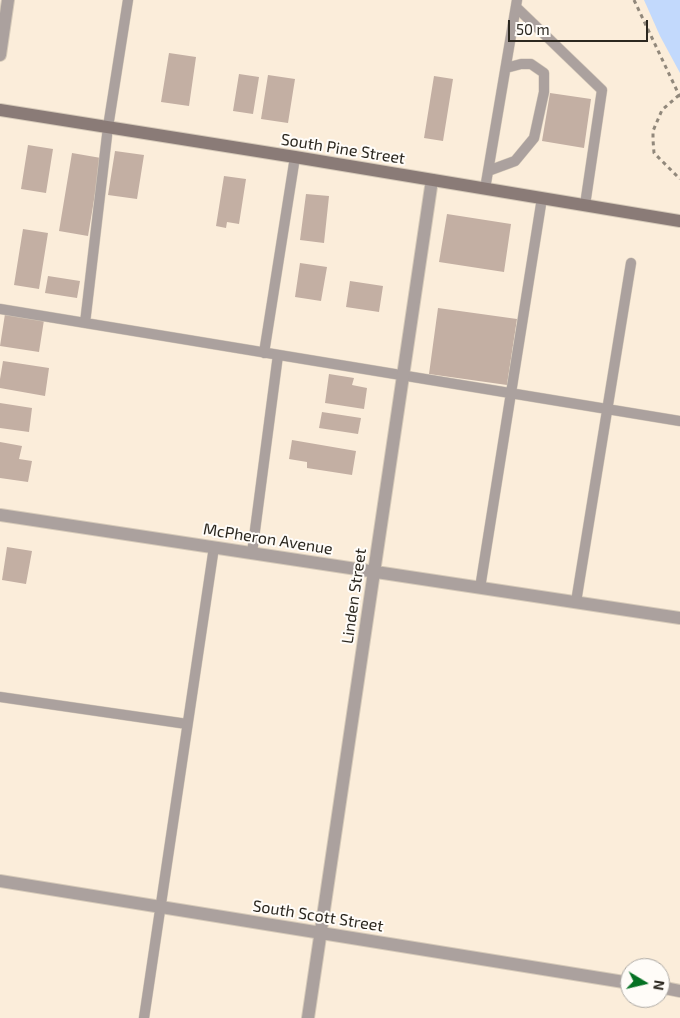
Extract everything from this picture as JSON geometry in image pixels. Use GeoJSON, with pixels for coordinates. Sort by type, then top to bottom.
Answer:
{"type":"FeatureCollection","features":[{"type":"Feature","properties":{"kind":"main road","name":"South Pine Street"},"geometry":{"type":"LineString","coordinates":[[0,110],[680,221]]}},
{"type":"Feature","properties":{"kind":"street"},"geometry":{"type":"LineString","coordinates":[[0,55],[8,0]]}},
{"type":"Feature","properties":{"kind":"street","name":"Linden Street"},"geometry":{"type":"LineString","coordinates":[[308,1018],[432,180]]}},
{"type":"Feature","properties":{"kind":"street","name":"McPheron Avenue"},"geometry":{"type":"LineString","coordinates":[[0,515],[680,618]]}},
{"type":"Feature","properties":{"kind":"street","name":"South Scott Street"},"geometry":{"type":"LineString","coordinates":[[0,881],[620,980]]}},
{"type":"Feature","properties":{"kind":"lane"},"geometry":{"type":"LineString","coordinates":[[85,323],[108,127],[128,0]]}},
{"type":"Feature","properties":{"kind":"lane"},"geometry":{"type":"LineString","coordinates":[[485,189],[517,4]]}},
{"type":"Feature","properties":{"kind":"lane"},"geometry":{"type":"LineString","coordinates":[[517,4],[602,90],[585,206]]}},
{"type":"Feature","properties":{"kind":"lane"},"geometry":{"type":"LineString","coordinates":[[488,171],[515,161],[534,138],[544,92],[544,73],[531,64],[520,64],[506,68]]}},
{"type":"Feature","properties":{"kind":"lane"},"geometry":{"type":"LineString","coordinates":[[264,353],[295,157]]}},
{"type":"Feature","properties":{"kind":"lane"},"geometry":{"type":"LineString","coordinates":[[480,588],[542,198]]}},
{"type":"Feature","properties":{"kind":"lane"},"geometry":{"type":"LineString","coordinates":[[576,602],[631,263]]}},
{"type":"Feature","properties":{"kind":"lane"},"geometry":{"type":"LineString","coordinates":[[0,309],[680,421]]}},
{"type":"Feature","properties":{"kind":"lane"},"geometry":{"type":"LineString","coordinates":[[252,553],[278,355]]}},
{"type":"Feature","properties":{"kind":"lane"},"geometry":{"type":"LineString","coordinates":[[144,1018],[214,547]]}},
{"type":"Feature","properties":{"kind":"lane"},"geometry":{"type":"LineString","coordinates":[[0,697],[187,724]]}},
{"type":"Feature","properties":{"kind":"path"},"geometry":{"type":"LineString","coordinates":[[634,0],[680,96],[662,110],[653,131],[654,152],[680,179]]}},
{"type":"Feature","properties":{"kind":"water"},"geometry":{"type":"Polygon","coordinates":[[[644,0],[680,0],[680,73],[660,36],[644,0]]]}},
{"type":"Feature","properties":{"kind":"building"},"geometry":{"type":"Polygon","coordinates":[[[169,53],[196,57],[189,106],[161,102],[169,53]]]}},
{"type":"Feature","properties":{"kind":"building"},"geometry":{"type":"Polygon","coordinates":[[[239,74],[259,77],[253,114],[233,111],[239,74]]]}},
{"type":"Feature","properties":{"kind":"building"},"geometry":{"type":"Polygon","coordinates":[[[268,75],[295,79],[288,123],[261,119],[268,75]]]}},
{"type":"Feature","properties":{"kind":"building"},"geometry":{"type":"Polygon","coordinates":[[[434,76],[453,79],[443,141],[424,138],[434,76]]]}},
{"type":"Feature","properties":{"kind":"building"},"geometry":{"type":"Polygon","coordinates":[[[550,93],[591,99],[584,148],[542,141],[550,93]]]}},
{"type":"Feature","properties":{"kind":"building"},"geometry":{"type":"Polygon","coordinates":[[[28,145],[53,149],[46,193],[21,189],[28,145]]]}},
{"type":"Feature","properties":{"kind":"building"},"geometry":{"type":"Polygon","coordinates":[[[115,151],[144,155],[137,199],[108,195],[115,151]]]}},
{"type":"Feature","properties":{"kind":"building"},"geometry":{"type":"Polygon","coordinates":[[[72,153],[101,158],[88,236],[59,231],[72,153]]]}},
{"type":"Feature","properties":{"kind":"building"},"geometry":{"type":"Polygon","coordinates":[[[224,176],[246,179],[239,224],[227,222],[226,228],[216,226],[224,176]]]}},
{"type":"Feature","properties":{"kind":"building"},"geometry":{"type":"Polygon","coordinates":[[[306,194],[329,196],[324,243],[300,240],[306,194]]]}},
{"type":"Feature","properties":{"kind":"building"},"geometry":{"type":"Polygon","coordinates":[[[447,214],[511,224],[504,272],[439,262],[447,214]]]}},
{"type":"Feature","properties":{"kind":"building"},"geometry":{"type":"Polygon","coordinates":[[[23,229],[48,233],[39,289],[14,285],[23,229]]]}},
{"type":"Feature","properties":{"kind":"building"},"geometry":{"type":"Polygon","coordinates":[[[300,263],[327,267],[321,301],[295,297],[300,263]]]}},
{"type":"Feature","properties":{"kind":"building"},"geometry":{"type":"Polygon","coordinates":[[[48,276],[80,281],[77,298],[45,293],[48,276]]]}},
{"type":"Feature","properties":{"kind":"building"},"geometry":{"type":"Polygon","coordinates":[[[350,281],[383,286],[379,312],[346,307],[350,281]]]}},
{"type":"Feature","properties":{"kind":"building"},"geometry":{"type":"Polygon","coordinates":[[[438,308],[517,319],[507,385],[429,374],[438,308]]]}},
{"type":"Feature","properties":{"kind":"building"},"geometry":{"type":"Polygon","coordinates":[[[5,314],[44,320],[39,352],[0,346],[5,314]]]}},
{"type":"Feature","properties":{"kind":"building"},"geometry":{"type":"Polygon","coordinates":[[[3,361],[49,368],[45,396],[0,388],[3,361]]]}},
{"type":"Feature","properties":{"kind":"building"},"geometry":{"type":"Polygon","coordinates":[[[329,374],[354,378],[352,385],[367,388],[364,409],[325,403],[329,374]]]}},
{"type":"Feature","properties":{"kind":"building"},"geometry":{"type":"Polygon","coordinates":[[[0,403],[32,408],[29,432],[0,428],[0,403]]]}},
{"type":"Feature","properties":{"kind":"building"},"geometry":{"type":"Polygon","coordinates":[[[322,412],[361,418],[358,434],[319,428],[322,412]]]}},
{"type":"Feature","properties":{"kind":"building"},"geometry":{"type":"Polygon","coordinates":[[[292,440],[356,451],[352,475],[307,468],[307,462],[289,459],[292,440]]]}},
{"type":"Feature","properties":{"kind":"building"},"geometry":{"type":"Polygon","coordinates":[[[0,442],[22,446],[19,459],[32,461],[28,482],[0,478],[0,442]]]}},
{"type":"Feature","properties":{"kind":"building"},"geometry":{"type":"Polygon","coordinates":[[[7,547],[32,551],[26,584],[2,580],[7,547]]]}}]}
